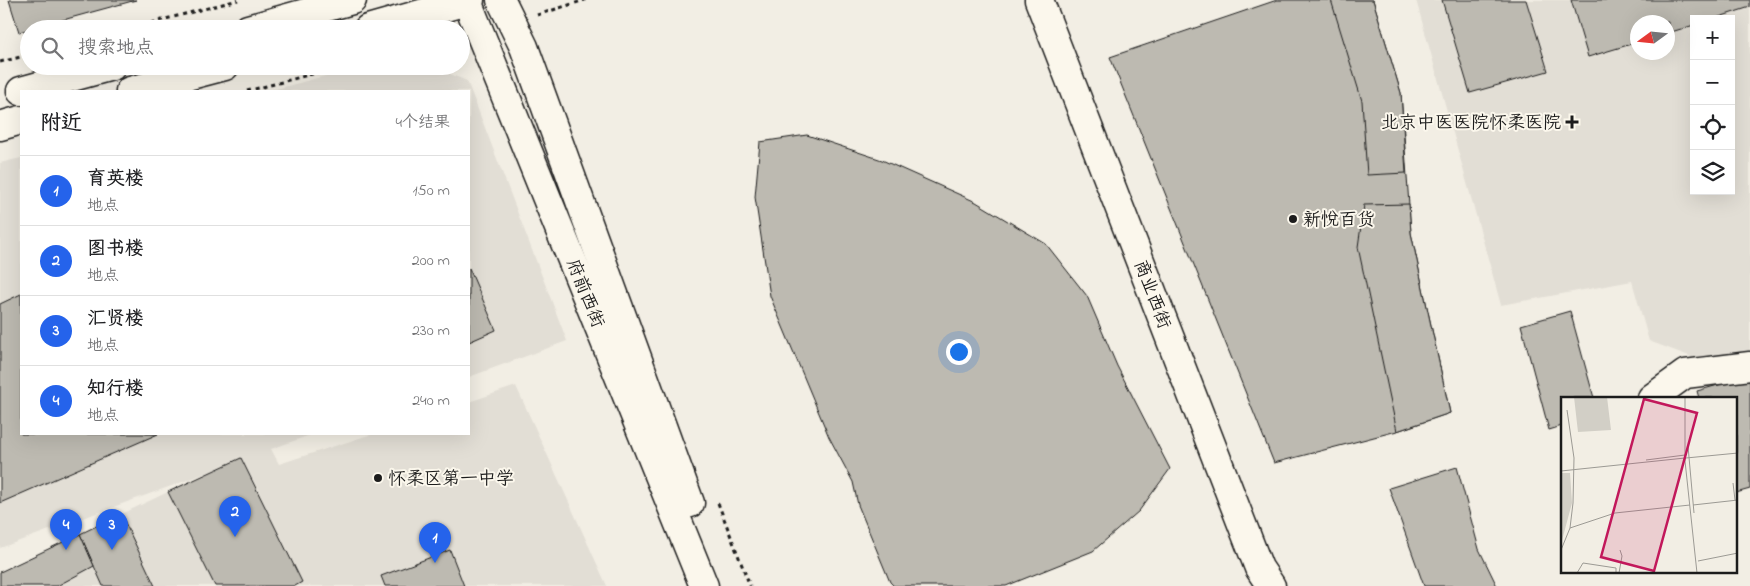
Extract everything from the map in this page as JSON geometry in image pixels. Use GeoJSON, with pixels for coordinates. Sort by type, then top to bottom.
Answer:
{"type":"FeatureCollection","features":[{"type":"Feature","properties":{"kind":"street"},"geometry":{"type":"LineString","coordinates":[[280,20],[352,0]]}},
{"type":"Feature","properties":{"kind":"street"},"geometry":{"type":"LineString","coordinates":[[399,20],[468,0]]}},
{"type":"Feature","properties":{"kind":"street","name":"府前西街"},"geometry":{"type":"LineString","coordinates":[[468,0],[704,586]]}},
{"type":"Feature","properties":{"kind":"street","name":"府前西街"},"geometry":{"type":"LineString","coordinates":[[501,0],[524,47],[691,505],[723,586]]}},
{"type":"Feature","properties":{"kind":"street","name":"商业西街"},"geometry":{"type":"LineString","coordinates":[[1039,0],[1258,568],[1270,586]]}},
{"type":"Feature","properties":{"kind":"street"},"geometry":{"type":"LineString","coordinates":[[25,90],[79,75]]}},
{"type":"Feature","properties":{"kind":"street"},"geometry":{"type":"LineString","coordinates":[[134,90],[191,75]]}},
{"type":"Feature","properties":{"kind":"street"},"geometry":{"type":"LineString","coordinates":[[0,97],[20,91]]}},
{"type":"Feature","properties":{"kind":"street"},"geometry":{"type":"LineString","coordinates":[[0,126],[20,120]]}},
{"type":"Feature","properties":{"kind":"street"},"geometry":{"type":"LineString","coordinates":[[1653,397],[1685,374],[1750,366]]}},
{"type":"Feature","properties":{"kind":"path"},"geometry":{"type":"LineString","coordinates":[[162,20],[238,0]]}},
{"type":"Feature","properties":{"kind":"path"},"geometry":{"type":"LineString","coordinates":[[0,62],[20,57]]}},
{"type":"Feature","properties":{"kind":"path"},"geometry":{"type":"LineString","coordinates":[[251,90],[308,75]]}},
{"type":"Feature","properties":{"kind":"shaded area","name":"北京中医医院怀柔医院"},"geometry":{"type":"Polygon","coordinates":[[[1416,0],[1750,0],[1750,351],[1700,360],[1649,341],[1632,281],[1501,305],[1416,0]]]}},
{"type":"Feature","properties":{"kind":"shaded area"},"geometry":{"type":"Polygon","coordinates":[[[329,75],[452,75],[467,81],[567,341],[470,377],[470,90],[273,90],[329,75]]]}},
{"type":"Feature","properties":{"kind":"shaded area","name":"怀柔区第一中学"},"geometry":{"type":"Polygon","coordinates":[[[20,158],[20,435],[310,435],[271,449],[279,464],[369,435],[470,435],[470,402],[516,386],[607,586],[0,586],[0,572],[210,472],[0,548],[0,163],[20,158]]]}},
{"type":"Feature","properties":{"kind":"building"},"geometry":{"type":"Polygon","coordinates":[[[9,0],[136,0],[63,20],[20,20],[19,32],[9,0]]]}},
{"type":"Feature","properties":{"kind":"building","name":"新悦百货"},"geometry":{"type":"Polygon","coordinates":[[[1277,0],[1373,0],[1401,93],[1411,233],[1450,413],[1397,431],[1274,463],[1110,57],[1277,0]]]}},
{"type":"Feature","properties":{"kind":"building"},"geometry":{"type":"Polygon","coordinates":[[[1331,0],[1373,0],[1401,93],[1406,173],[1367,175],[1362,101],[1331,0]]]}},
{"type":"Feature","properties":{"kind":"building"},"geometry":{"type":"Polygon","coordinates":[[[1442,0],[1526,0],[1548,71],[1470,93],[1442,0]]]}},
{"type":"Feature","properties":{"kind":"building"},"geometry":{"type":"Polygon","coordinates":[[[1571,0],[1750,0],[1750,7],[1725,15],[1690,15],[1690,26],[1675,31],[1675,15],[1630,15],[1630,44],[1588,57],[1571,0]]]}},
{"type":"Feature","properties":{"kind":"building"},"geometry":{"type":"Polygon","coordinates":[[[807,135],[882,160],[976,202],[1046,244],[1087,296],[1117,366],[1170,469],[1139,511],[1093,551],[1006,586],[894,586],[890,582],[858,505],[853,482],[829,437],[770,296],[755,197],[760,142],[807,135]]]}},
{"type":"Feature","properties":{"kind":"building"},"geometry":{"type":"Polygon","coordinates":[[[1409,204],[1411,233],[1450,413],[1397,431],[1358,247],[1364,205],[1409,204]]]}},
{"type":"Feature","properties":{"kind":"building"},"geometry":{"type":"Polygon","coordinates":[[[470,270],[496,330],[470,342],[470,270]]]}},
{"type":"Feature","properties":{"kind":"building"},"geometry":{"type":"Polygon","coordinates":[[[20,294],[20,435],[156,435],[0,503],[0,304],[20,294]]]}},
{"type":"Feature","properties":{"kind":"building"},"geometry":{"type":"Polygon","coordinates":[[[1570,311],[1594,397],[1561,397],[1561,426],[1549,430],[1521,325],[1570,311]]]}},
{"type":"Feature","properties":{"kind":"building"},"geometry":{"type":"Polygon","coordinates":[[[1750,376],[1750,489],[1738,492],[1738,397],[1699,397],[1697,391],[1750,376]]]}},
{"type":"Feature","properties":{"kind":"building"},"geometry":{"type":"Polygon","coordinates":[[[241,458],[302,582],[295,586],[215,586],[168,492],[241,458]]]}},
{"type":"Feature","properties":{"kind":"building"},"geometry":{"type":"Polygon","coordinates":[[[1457,467],[1479,549],[1497,586],[1424,586],[1389,488],[1457,467]]]}},
{"type":"Feature","properties":{"kind":"building"},"geometry":{"type":"Polygon","coordinates":[[[121,514],[155,586],[103,586],[80,534],[121,514]]]}},
{"type":"Feature","properties":{"kind":"building"},"geometry":{"type":"Polygon","coordinates":[[[80,534],[94,566],[57,586],[0,586],[0,572],[80,534]]]}},
{"type":"Feature","properties":{"kind":"building"},"geometry":{"type":"Polygon","coordinates":[[[450,550],[464,586],[385,586],[381,576],[450,550]]]}},
{"type":"Feature","properties":{"kind":"place","name":"北京中医医院怀柔医院"},"geometry":{"type":"Point","coordinates":[1572,122]}},
{"type":"Feature","properties":{"kind":"place","name":"新悦百货"},"geometry":{"type":"Point","coordinates":[1293,219]}},
{"type":"Feature","properties":{"kind":"place","name":"怀柔区第一中学"},"geometry":{"type":"Point","coordinates":[378,478]}},
{"type":"Feature","properties":{"kind":"place","name":"图书楼"},"geometry":{"type":"Point","coordinates":[235,537]}},
{"type":"Feature","properties":{"kind":"place","name":"知行楼"},"geometry":{"type":"Point","coordinates":[66,550]}},
{"type":"Feature","properties":{"kind":"place","name":"汇贤楼"},"geometry":{"type":"Point","coordinates":[112,550]}},
{"type":"Feature","properties":{"kind":"place","name":"育英楼"},"geometry":{"type":"Point","coordinates":[435,563]}}]}
